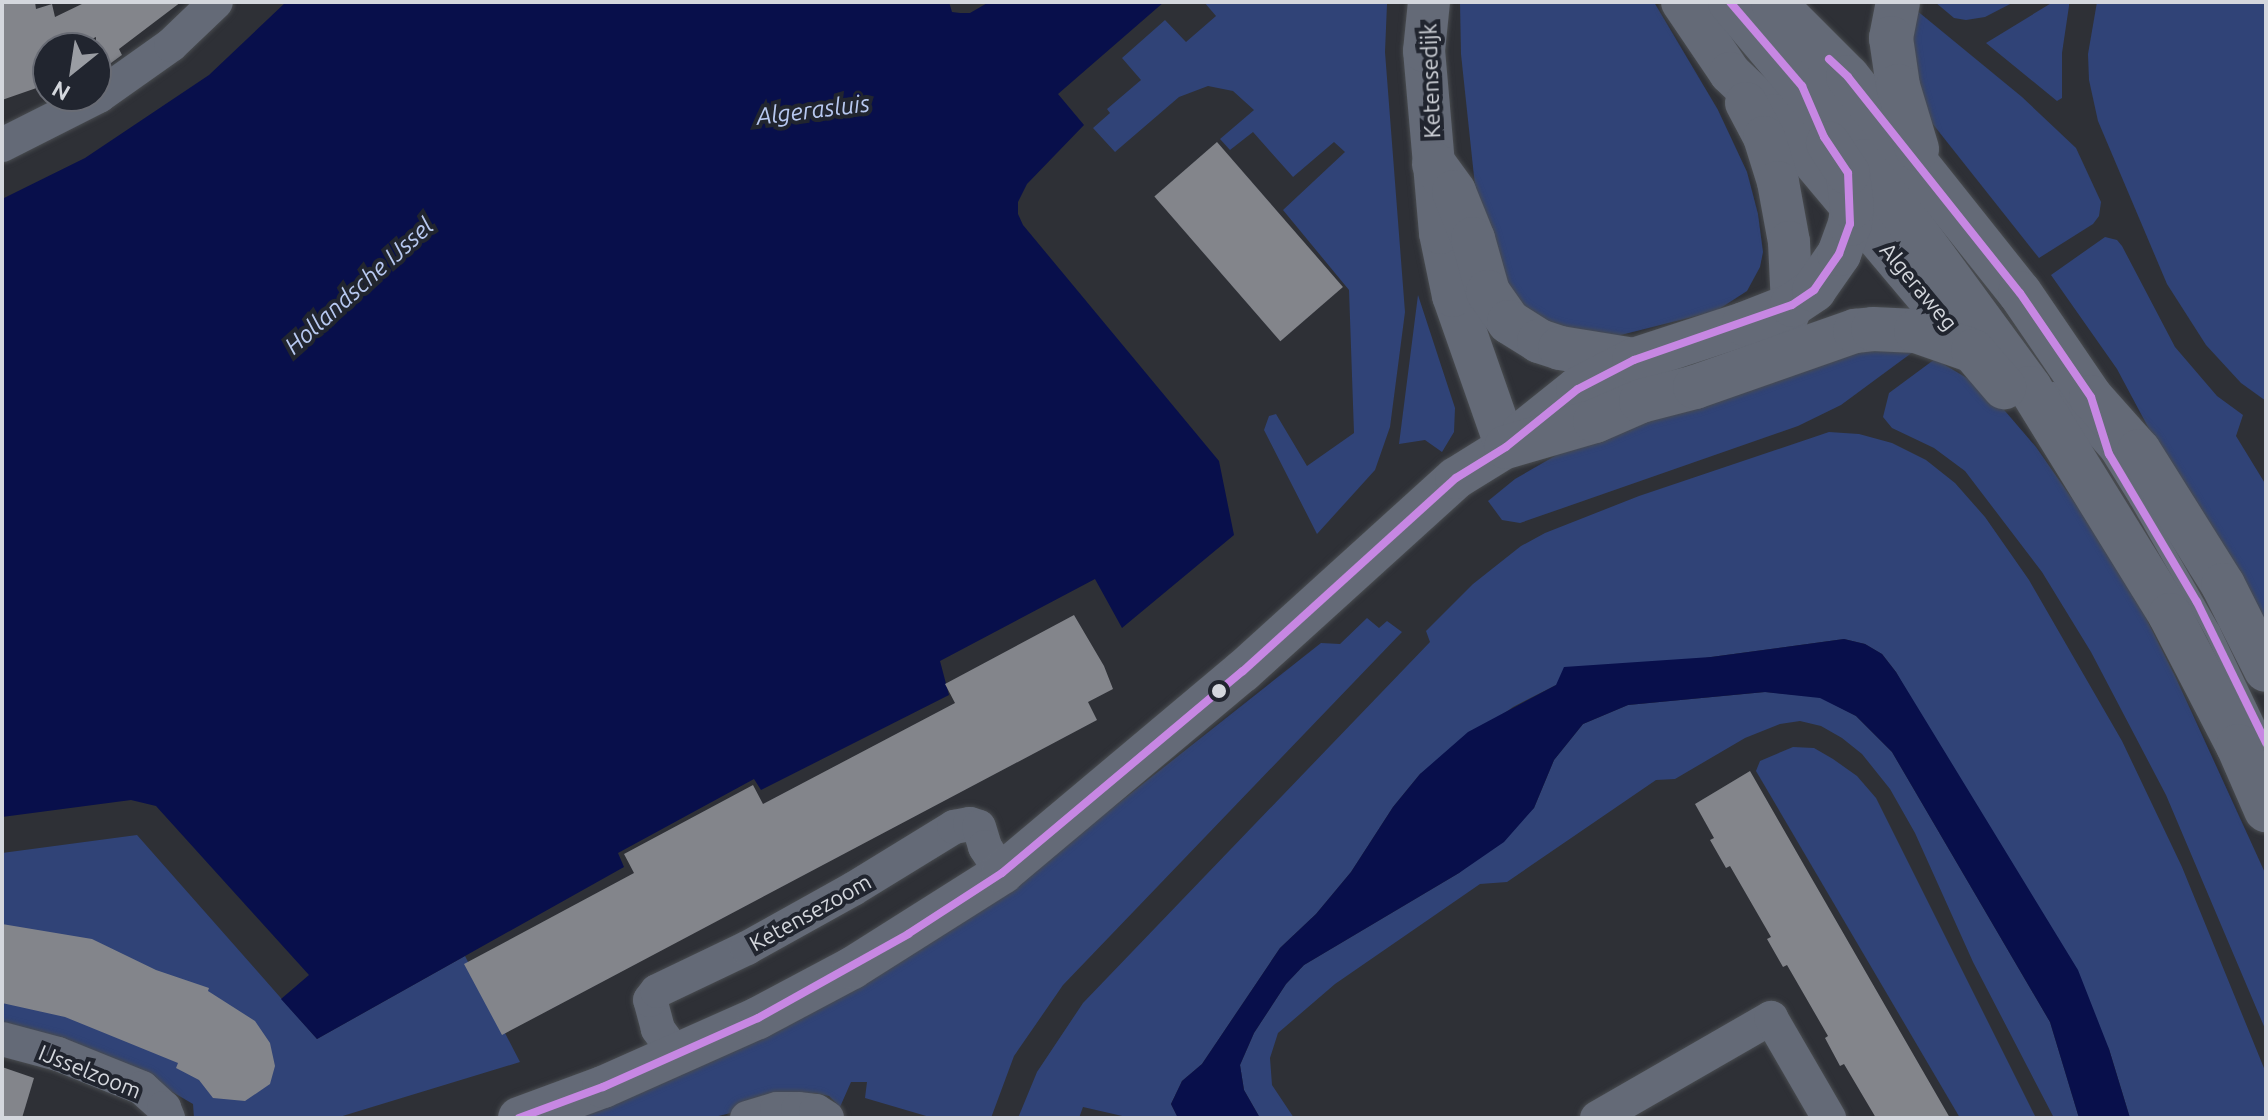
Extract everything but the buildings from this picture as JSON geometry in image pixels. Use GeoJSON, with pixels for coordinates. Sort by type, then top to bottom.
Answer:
{"type":"FeatureCollection","features":[{"type":"Feature","properties":{"kind":"main road","name":"Algeraweg"},"geometry":{"type":"LineString","coordinates":[[1730,2],[1802,86],[1916,232],[2030,388],[2170,615],[2238,746],[2266,810]]}},
{"type":"Feature","properties":{"kind":"main road","name":"Algeraweg"},"geometry":{"type":"LineString","coordinates":[[1773,2],[1848,77],[2020,293],[2091,397],[2139,451],[2223,585],[2266,670]]}},
{"type":"Feature","properties":{"kind":"main road"},"geometry":{"type":"LineString","coordinates":[[1898,2],[1891,38],[1898,86],[1923,171]]}},
{"type":"Feature","properties":{"kind":"main road"},"geometry":{"type":"LineString","coordinates":[[1506,447],[1578,389],[1634,360],[1792,305],[1814,290],[1832,268],[1845,240],[1852,207],[1848,173],[1824,137],[1802,86]]}},
{"type":"Feature","properties":{"kind":"main road"},"geometry":{"type":"LineString","coordinates":[[1434,164],[1454,192],[1473,239],[1488,292],[1509,322],[1539,341],[1560,348],[1634,360]]}},
{"type":"Feature","properties":{"kind":"main road"},"geometry":{"type":"LineString","coordinates":[[1506,447],[1595,421],[1641,401],[1695,387],[1855,331],[1916,331],[1973,351]]}},
{"type":"Feature","properties":{"kind":"main road","name":"Algeraweg"},"geometry":{"type":"LineString","coordinates":[[1973,351],[2096,495]]}},
{"type":"Feature","properties":{"kind":"street"},"geometry":{"type":"LineString","coordinates":[[2,145],[99,96],[171,45],[216,2]]}},
{"type":"Feature","properties":{"kind":"street","name":"Ketensedijk"},"geometry":{"type":"LineString","coordinates":[[1429,2],[1424,51],[1440,233],[1453,296],[1506,447]]}},
{"type":"Feature","properties":{"kind":"street","name":"Algeraweg"},"geometry":{"type":"LineString","coordinates":[[1682,2],[1730,73],[1774,115],[1973,351]]}},
{"type":"Feature","properties":{"kind":"street"},"geometry":{"type":"LineString","coordinates":[[1695,387],[1735,355],[1773,341],[1784,331],[1792,305],[1789,242],[1778,182],[1764,137],[1730,73]]}},
{"type":"Feature","properties":{"kind":"street"},"geometry":{"type":"LineString","coordinates":[[528,1117],[758,1018],[852,968],[1002,873],[1243,671],[1456,478],[1506,447]]}},
{"type":"Feature","properties":{"kind":"street","name":"Ketensezoom"},"geometry":{"type":"LineString","coordinates":[[676,1054],[658,1029],[650,1000],[657,991],[747,948],[853,889],[954,827],[970,824],[979,827],[985,847],[1002,873]]}},
{"type":"Feature","properties":{"kind":"street"},"geometry":{"type":"LineString","coordinates":[[1597,1118],[1771,1018],[1829,1118]]}},
{"type":"Feature","properties":{"kind":"street","name":"IJsselzoom"},"geometry":{"type":"LineString","coordinates":[[2,1039],[58,1054],[142,1088],[164,1108],[168,1118]]}},
{"type":"Feature","properties":{"kind":"street"},"geometry":{"type":"LineString","coordinates":[[747,1118],[777,1109],[798,1109],[816,1111],[827,1118]]}},
{"type":"Feature","properties":{"kind":"lane","name":"Algeraweg"},"geometry":{"type":"LineString","coordinates":[[1916,232],[2109,454],[2197,602],[2266,743]]}},
{"type":"Feature","properties":{"kind":"lane","name":"Algeraweg"},"geometry":{"type":"LineString","coordinates":[[2091,397],[2109,454]]}},
{"type":"Feature","properties":{"kind":"shaded area"},"geometry":{"type":"Polygon","coordinates":[[[1204,2],[1387,4],[1385,52],[1405,312],[1390,427],[1375,470],[1317,534],[1264,430],[1269,416],[1276,414],[1307,466],[1354,433],[1349,290],[1283,210],[1345,152],[1334,142],[1293,177],[1253,132],[1230,150],[1220,139],[1254,110],[1233,91],[1208,86],[1179,97],[1115,152],[1093,128],[1110,113],[1107,109],[1141,80],[1122,58],[1165,20],[1186,42],[1216,16],[1204,2]]]}},
{"type":"Feature","properties":{"kind":"shaded area"},"geometry":{"type":"Polygon","coordinates":[[[1460,2],[1654,2],[1718,110],[1747,172],[1758,214],[1763,252],[1760,267],[1747,291],[1716,311],[1597,341],[1524,322],[1478,214],[1461,54],[1460,2]]]}},
{"type":"Feature","properties":{"kind":"shaded area"},"geometry":{"type":"Polygon","coordinates":[[[1935,2],[2014,2],[1985,17],[1966,20],[1954,18],[1935,2]]]}},
{"type":"Feature","properties":{"kind":"shaded area"},"geometry":{"type":"Polygon","coordinates":[[[2053,2],[2069,2],[2062,53],[2062,98],[2057,101],[1986,43],[2053,2]]]}},
{"type":"Feature","properties":{"kind":"shaded area"},"geometry":{"type":"Polygon","coordinates":[[[2097,2],[2266,2],[2266,401],[2241,383],[2206,345],[2167,284],[2098,121],[2089,80],[2088,54],[2097,2]]]}},
{"type":"Feature","properties":{"kind":"shaded area"},"geometry":{"type":"Polygon","coordinates":[[[1910,5],[2022,97],[2076,148],[2101,202],[2099,216],[2093,224],[2039,258],[1932,123],[1912,85],[1910,5]]]}},
{"type":"Feature","properties":{"kind":"shaded area"},"geometry":{"type":"Polygon","coordinates":[[[2105,237],[2117,240],[2122,246],[2175,347],[2217,396],[2243,415],[2236,436],[2266,485],[2266,648],[2117,369],[2051,275],[2105,237]]]}},
{"type":"Feature","properties":{"kind":"shaded area"},"geometry":{"type":"Polygon","coordinates":[[[1418,295],[1455,408],[1454,432],[1442,452],[1425,440],[1399,444],[1418,295]]]}},
{"type":"Feature","properties":{"kind":"shaded area"},"geometry":{"type":"Polygon","coordinates":[[[1845,345],[1921,346],[1841,405],[1798,426],[1520,523],[1502,520],[1488,501],[1515,479],[1581,441],[1845,345]]]}},
{"type":"Feature","properties":{"kind":"shaded area"},"geometry":{"type":"Polygon","coordinates":[[[1935,359],[1987,390],[2036,447],[2122,570],[2176,678],[2266,875],[2266,1031],[2166,795],[2091,652],[2042,572],[1965,471],[1934,448],[1892,428],[1883,417],[1889,393],[1935,359]]]}},
{"type":"Feature","properties":{"kind":"shaded area"},"geometry":{"type":"Polygon","coordinates":[[[1829,432],[1859,434],[1892,443],[1926,460],[1955,483],[1985,517],[2029,580],[2122,741],[2182,867],[2266,1073],[2266,1118],[2130,1118],[2109,1049],[1896,672],[1882,654],[1865,644],[1844,639],[1711,657],[1556,685],[1513,707],[1420,774],[1393,807],[1351,872],[1316,914],[1280,948],[1202,1064],[1182,1081],[1171,1104],[1178,1118],[1131,1118],[1083,1107],[1079,1118],[1018,1118],[1037,1072],[1083,1003],[1430,642],[1426,631],[1473,584],[1521,546],[1545,533],[1639,496],[1829,432]]]}},
{"type":"Feature","properties":{"kind":"shaded area"},"geometry":{"type":"Polygon","coordinates":[[[1367,618],[1379,628],[1387,621],[1402,632],[1063,985],[1014,1056],[991,1118],[933,1118],[865,1098],[867,1082],[851,1082],[840,1107],[829,1096],[814,1093],[710,1118],[569,1118],[1006,892],[1321,643],[1340,644],[1367,618]]]}},
{"type":"Feature","properties":{"kind":"shaded area"},"geometry":{"type":"Polygon","coordinates":[[[1765,692],[1820,697],[1856,716],[1892,752],[2050,1022],[2079,1118],[2054,1118],[1973,962],[1915,833],[1890,789],[1862,754],[1842,738],[1821,726],[1800,721],[1780,724],[1745,738],[1675,779],[1656,780],[1507,882],[1480,884],[1335,984],[1278,1033],[1270,1058],[1272,1085],[1294,1118],[1260,1118],[1244,1090],[1240,1065],[1254,1033],[1286,984],[1304,965],[1459,873],[1534,808],[1554,760],[1583,724],[1628,705],[1765,692]]]}},
{"type":"Feature","properties":{"kind":"shaded area"},"geometry":{"type":"Polygon","coordinates":[[[1793,747],[1814,748],[1833,759],[1857,776],[1876,798],[2036,1118],[1960,1118],[1756,771],[1760,761],[1793,747]]]}},
{"type":"Feature","properties":{"kind":"shaded area"},"geometry":{"type":"Polygon","coordinates":[[[137,835],[317,1039],[465,956],[520,1062],[336,1118],[194,1118],[193,1104],[162,1086],[2,1031],[2,853],[137,835]]]}},
{"type":"Feature","properties":{"kind":"water"},"geometry":{"type":"Polygon","coordinates":[[[286,2],[949,2],[952,12],[970,13],[989,2],[1164,2],[1058,94],[1084,125],[1027,184],[1018,202],[1018,214],[1023,225],[1219,461],[1234,535],[1122,628],[1095,579],[940,661],[949,695],[761,790],[754,779],[618,853],[624,867],[317,1039],[281,999],[309,975],[156,806],[131,800],[2,817],[2,199],[85,158],[209,75],[286,2]]]}},
{"type":"Feature","properties":{"kind":"water"},"geometry":{"type":"Polygon","coordinates":[[[1844,639],[1865,644],[1882,654],[1896,672],[2078,970],[2109,1049],[2130,1118],[2079,1118],[2050,1022],[1892,752],[1856,716],[1820,698],[1765,692],[1628,705],[1583,724],[1554,760],[1534,808],[1504,842],[1459,873],[1304,965],[1286,984],[1254,1033],[1240,1065],[1244,1090],[1260,1118],[1178,1118],[1171,1104],[1182,1081],[1202,1064],[1280,948],[1316,914],[1351,872],[1393,807],[1420,774],[1468,732],[1556,685],[1564,667],[1711,657],[1844,639]]]}},
{"type":"Feature","properties":{"kind":"transit line"},"geometry":{"type":"LineString","coordinates":[[519,1118],[603,1087],[758,1018],[908,934],[1002,873],[1243,671],[1456,478],[1506,447],[1578,389],[1634,360],[1792,305],[1814,290],[1839,254],[1850,224],[1848,173],[1824,137],[1802,86],[1730,2]]}},
{"type":"Feature","properties":{"kind":"transit line"},"geometry":{"type":"LineString","coordinates":[[1829,59],[1848,77],[2020,293],[2091,397],[2109,454],[2197,602],[2266,743]]}},
{"type":"Feature","properties":{"kind":"water label","name":"Algerasluis"},"geometry":{"type":"Point","coordinates":[813,110]}},
{"type":"Feature","properties":{"kind":"water label","name":"Hollandsche IJssel"},"geometry":{"type":"Point","coordinates":[359,286]}}]}
